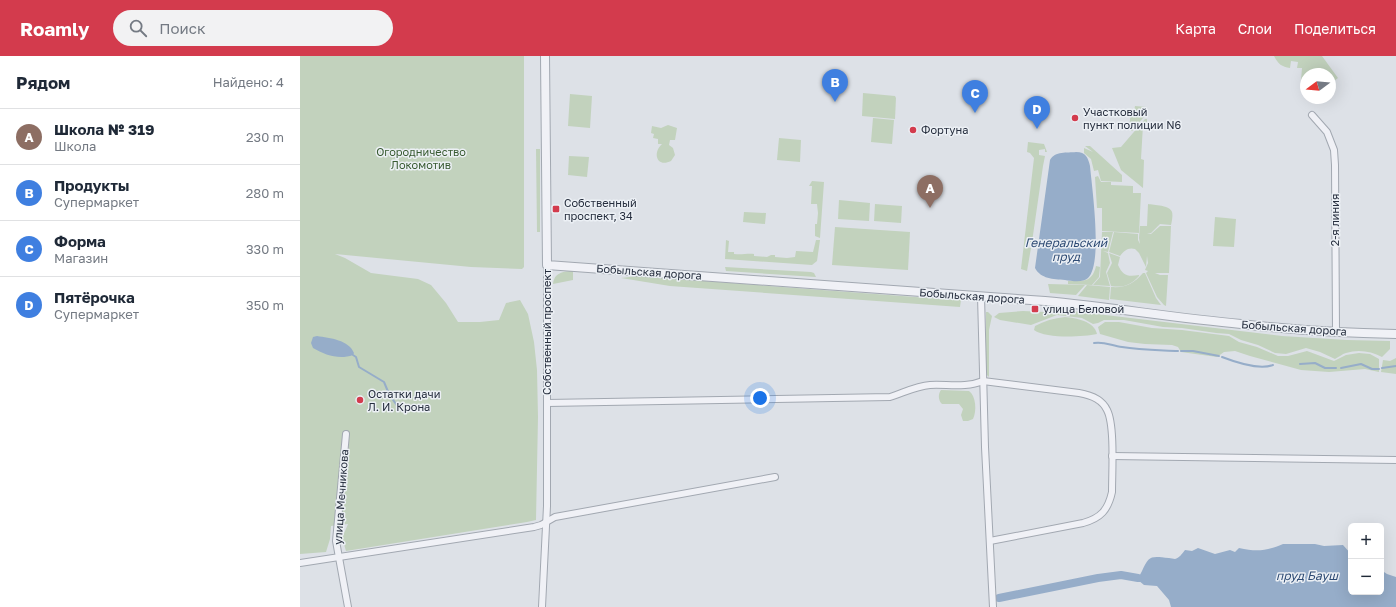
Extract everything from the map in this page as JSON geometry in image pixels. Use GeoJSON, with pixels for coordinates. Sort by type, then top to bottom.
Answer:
{"type":"FeatureCollection","features":[{"type":"Feature","properties":{"kind":"street","name":"Собственный проспект"},"geometry":{"type":"LineString","coordinates":[[542,607],[546,522],[548,402],[544,56]]}},
{"type":"Feature","properties":{"kind":"street","name":"2-я линия"},"geometry":{"type":"LineString","coordinates":[[1312,115],[1327,132],[1334,150],[1336,332]]}},
{"type":"Feature","properties":{"kind":"street","name":"Бобыльская дорога"},"geometry":{"type":"LineString","coordinates":[[547,265],[981,296],[1095,306],[1228,323],[1336,332],[1396,334]]}},
{"type":"Feature","properties":{"kind":"street"},"geometry":{"type":"LineString","coordinates":[[981,296],[992,607]]}},
{"type":"Feature","properties":{"kind":"street"},"geometry":{"type":"LineString","coordinates":[[548,402],[890,397],[928,385],[974,384],[983,381],[1092,396],[1103,405],[1110,417],[1112,492],[1110,500],[1101,515],[1093,520],[1083,523],[990,542]]}},
{"type":"Feature","properties":{"kind":"street","name":"улица Мечникова"},"geometry":{"type":"LineString","coordinates":[[346,434],[336,541],[348,607]]}},
{"type":"Feature","properties":{"kind":"street"},"geometry":{"type":"LineString","coordinates":[[1112,456],[1396,461]]}},
{"type":"Feature","properties":{"kind":"street"},"geometry":{"type":"LineString","coordinates":[[300,563],[534,527],[559,516],[775,477]]}},
{"type":"Feature","properties":{"kind":"green space","name":"Огородничество Локомотив"},"geometry":{"type":"Polygon","coordinates":[[[300,56],[524,56],[524,267],[522,269],[471,267],[335,254],[371,273],[418,279],[431,285],[446,303],[458,322],[499,320],[506,303],[520,300],[528,314],[534,342],[537,370],[538,417],[536,520],[346,551],[342,538],[348,524],[331,526],[330,539],[326,552],[300,554],[300,56]]]}},
{"type":"Feature","properties":{"kind":"green space"},"geometry":{"type":"Polygon","coordinates":[[[1274,56],[1322,56],[1331,68],[1297,68],[1298,62],[1291,61],[1290,68],[1287,68],[1280,65],[1274,56]]]}},
{"type":"Feature","properties":{"kind":"green space"},"geometry":{"type":"Polygon","coordinates":[[[863,93],[895,96],[895,119],[862,116],[863,93]]]}},
{"type":"Feature","properties":{"kind":"green space"},"geometry":{"type":"Polygon","coordinates":[[[570,94],[592,96],[590,128],[568,126],[570,94]]]}},
{"type":"Feature","properties":{"kind":"green space"},"geometry":{"type":"Polygon","coordinates":[[[1135,106],[1146,107],[1148,112],[1132,131],[1129,129],[1131,110],[1134,111],[1135,106]]]}},
{"type":"Feature","properties":{"kind":"green space"},"geometry":{"type":"Polygon","coordinates":[[[873,118],[894,120],[892,144],[871,142],[873,118]]]}},
{"type":"Feature","properties":{"kind":"green space"},"geometry":{"type":"Polygon","coordinates":[[[1145,119],[1147,119],[1147,125],[1143,125],[1141,159],[1144,160],[1143,188],[1121,170],[1112,148],[1121,147],[1145,119]]]}},
{"type":"Feature","properties":{"kind":"green space"},"geometry":{"type":"Polygon","coordinates":[[[668,125],[677,128],[675,140],[670,140],[669,145],[673,148],[675,155],[671,161],[662,163],[659,161],[657,151],[662,144],[658,144],[658,139],[653,138],[654,134],[651,133],[652,126],[661,128],[668,125]]]}},
{"type":"Feature","properties":{"kind":"green space"},"geometry":{"type":"Polygon","coordinates":[[[779,138],[801,140],[800,162],[777,160],[779,138]]]}},
{"type":"Feature","properties":{"kind":"green space"},"geometry":{"type":"Polygon","coordinates":[[[1028,142],[1044,144],[1047,152],[1045,152],[1045,149],[1039,150],[1039,155],[1045,156],[1032,242],[1027,242],[1026,247],[1031,248],[1027,271],[1021,269],[1034,158],[1027,152],[1028,142]]]}},
{"type":"Feature","properties":{"kind":"green space"},"geometry":{"type":"Polygon","coordinates":[[[1085,146],[1090,146],[1122,175],[1122,182],[1101,181],[1098,170],[1094,171],[1091,159],[1084,153],[1084,148],[1093,152],[1085,146]]]}},
{"type":"Feature","properties":{"kind":"green space"},"geometry":{"type":"Polygon","coordinates":[[[536,149],[540,149],[540,232],[537,232],[536,149]]]}},
{"type":"Feature","properties":{"kind":"green space"},"geometry":{"type":"Polygon","coordinates":[[[569,156],[589,157],[587,177],[568,175],[569,156]]]}},
{"type":"Feature","properties":{"kind":"green space"},"geometry":{"type":"Polygon","coordinates":[[[1098,176],[1101,182],[1111,182],[1111,185],[1133,186],[1133,193],[1141,193],[1139,233],[1102,231],[1102,208],[1097,208],[1095,177],[1098,176]]]}},
{"type":"Feature","properties":{"kind":"green space"},"geometry":{"type":"Polygon","coordinates":[[[812,181],[824,182],[820,238],[815,236],[815,224],[817,224],[818,213],[817,204],[811,204],[812,186],[809,186],[812,181]]]}},
{"type":"Feature","properties":{"kind":"green space"},"geometry":{"type":"Polygon","coordinates":[[[839,200],[870,203],[869,221],[838,219],[839,200]]]}},
{"type":"Feature","properties":{"kind":"green space"},"geometry":{"type":"Polygon","coordinates":[[[875,204],[902,206],[901,223],[874,221],[875,204]]]}},
{"type":"Feature","properties":{"kind":"green space"},"geometry":{"type":"Polygon","coordinates":[[[1148,204],[1168,208],[1172,213],[1171,225],[1160,224],[1151,233],[1147,234],[1151,234],[1160,226],[1171,226],[1169,273],[1155,273],[1160,275],[1168,275],[1166,306],[1157,297],[1146,273],[1148,271],[1145,270],[1148,263],[1147,256],[1146,267],[1139,253],[1135,249],[1126,250],[1120,256],[1109,252],[1114,232],[1138,234],[1140,244],[1140,226],[1147,226],[1148,204]]]}},
{"type":"Feature","properties":{"kind":"green space"},"geometry":{"type":"Polygon","coordinates":[[[744,212],[766,213],[765,224],[743,222],[744,212]]]}},
{"type":"Feature","properties":{"kind":"green space"},"geometry":{"type":"Polygon","coordinates":[[[1215,217],[1236,219],[1234,247],[1213,246],[1215,217]]]}},
{"type":"Feature","properties":{"kind":"green space"},"geometry":{"type":"Polygon","coordinates":[[[835,227],[910,232],[908,270],[832,265],[835,227]]]}},
{"type":"Feature","properties":{"kind":"green space"},"geometry":{"type":"Polygon","coordinates":[[[1102,232],[1113,232],[1108,252],[1103,251],[1108,253],[1110,263],[1106,272],[1110,286],[1093,285],[1100,277],[1102,232]]]}},
{"type":"Feature","properties":{"kind":"green space"},"geometry":{"type":"Polygon","coordinates":[[[726,240],[729,241],[728,252],[734,252],[734,254],[754,254],[754,256],[767,257],[775,255],[775,257],[787,258],[795,257],[796,251],[813,252],[816,240],[820,240],[817,261],[812,265],[725,259],[726,240]]]}},
{"type":"Feature","properties":{"kind":"green space"},"geometry":{"type":"Polygon","coordinates":[[[1109,253],[1120,257],[1118,265],[1124,274],[1129,276],[1139,276],[1133,282],[1126,285],[1119,287],[1111,286],[1107,273],[1112,263],[1109,253]]]}},
{"type":"Feature","properties":{"kind":"green space"},"geometry":{"type":"Polygon","coordinates":[[[1096,266],[1100,267],[1099,277],[1092,285],[1068,284],[1068,281],[1086,280],[1092,276],[1096,266]]]}},
{"type":"Feature","properties":{"kind":"green space"},"geometry":{"type":"Polygon","coordinates":[[[725,267],[811,272],[814,273],[816,277],[726,271],[725,267]]]}},
{"type":"Feature","properties":{"kind":"green space"},"geometry":{"type":"Polygon","coordinates":[[[573,271],[573,280],[553,284],[555,277],[560,273],[573,271]]]}},
{"type":"Feature","properties":{"kind":"green space"},"geometry":{"type":"Polygon","coordinates":[[[1143,273],[1145,273],[1156,298],[1161,305],[1110,299],[1111,287],[1125,286],[1136,280],[1143,273]]]}},
{"type":"Feature","properties":{"kind":"green space"},"geometry":{"type":"Polygon","coordinates":[[[638,276],[961,300],[960,307],[670,286],[621,278],[638,276]]]}},
{"type":"Feature","properties":{"kind":"green space"},"geometry":{"type":"Polygon","coordinates":[[[1048,284],[1085,285],[1076,295],[1050,293],[1048,284]]]}},
{"type":"Feature","properties":{"kind":"green space"},"geometry":{"type":"Polygon","coordinates":[[[1087,285],[1110,287],[1109,300],[1078,296],[1087,285]]]}},
{"type":"Feature","properties":{"kind":"green space"},"geometry":{"type":"Polygon","coordinates":[[[1063,310],[1282,336],[1390,341],[1390,349],[1382,357],[1369,352],[1355,351],[1345,353],[1335,359],[1320,352],[1306,348],[1286,354],[1275,353],[1229,334],[1163,327],[1124,320],[1104,320],[1093,324],[1082,318],[1057,315],[1031,325],[1000,320],[994,317],[999,313],[1063,310]]]}},
{"type":"Feature","properties":{"kind":"green space"},"geometry":{"type":"Polygon","coordinates":[[[986,312],[992,316],[989,330],[989,377],[986,374],[986,312]]]}},
{"type":"Feature","properties":{"kind":"green space"},"geometry":{"type":"Polygon","coordinates":[[[1065,317],[1079,319],[1088,323],[1097,334],[1083,336],[1055,336],[1040,333],[1034,330],[1035,326],[1042,323],[1065,317]]]}},
{"type":"Feature","properties":{"kind":"green space"},"geometry":{"type":"Polygon","coordinates":[[[1105,322],[1119,322],[1152,328],[1229,336],[1239,342],[1257,347],[1278,356],[1288,356],[1307,351],[1334,361],[1346,355],[1359,353],[1370,354],[1379,359],[1379,372],[1365,369],[1329,372],[1301,370],[1235,351],[1224,352],[1217,357],[1181,352],[1178,347],[1172,345],[1128,342],[1100,334],[1098,327],[1105,322]]]}},
{"type":"Feature","properties":{"kind":"green space"},"geometry":{"type":"Polygon","coordinates":[[[1396,358],[1396,374],[1381,372],[1383,360],[1390,361],[1396,358]]]}},
{"type":"Feature","properties":{"kind":"green space"},"geometry":{"type":"Polygon","coordinates":[[[941,390],[969,391],[973,396],[975,404],[973,419],[963,421],[961,415],[963,409],[959,404],[942,404],[939,397],[941,390]]]}},
{"type":"Feature","properties":{"kind":"water","name":"Генеральский пруд"},"geometry":{"type":"Polygon","coordinates":[[[1076,152],[1082,153],[1086,156],[1090,166],[1096,242],[1095,258],[1092,270],[1088,278],[1083,281],[1048,278],[1038,272],[1035,268],[1050,160],[1058,154],[1076,152]]]}},
{"type":"Feature","properties":{"kind":"water"},"geometry":{"type":"Polygon","coordinates":[[[317,336],[344,342],[352,349],[354,353],[353,355],[337,357],[322,353],[313,348],[311,343],[313,337],[317,336]]]}},
{"type":"Feature","properties":{"kind":"water","name":"пруд Бауш"},"geometry":{"type":"Polygon","coordinates":[[[1283,544],[1315,544],[1324,546],[1343,545],[1348,551],[1348,595],[1384,595],[1384,572],[1396,577],[1396,607],[1171,607],[1169,600],[1157,586],[1144,585],[1138,580],[1149,559],[1154,557],[1175,559],[1185,550],[1192,551],[1198,548],[1215,554],[1230,550],[1235,552],[1239,548],[1256,550],[1271,548],[1283,544]]]}},
{"type":"Feature","properties":{"kind":"waterway"},"geometry":{"type":"LineString","coordinates":[[1094,343],[1136,349],[1178,351]]}},
{"type":"Feature","properties":{"kind":"waterway"},"geometry":{"type":"LineString","coordinates":[[1181,351],[1193,351],[1219,356]]}},
{"type":"Feature","properties":{"kind":"waterway"},"geometry":{"type":"LineString","coordinates":[[353,355],[356,357],[359,367],[384,382],[389,394],[398,407]]}},
{"type":"Feature","properties":{"kind":"waterway"},"geometry":{"type":"LineString","coordinates":[[1222,357],[1240,363],[1261,367],[1273,365]]}},
{"type":"Feature","properties":{"kind":"waterway"},"geometry":{"type":"LineString","coordinates":[[1300,364],[1315,363],[1325,368],[1336,368]]}},
{"type":"Feature","properties":{"kind":"waterway"},"geometry":{"type":"LineString","coordinates":[[1341,368],[1361,364],[1372,369],[1379,369]]}},
{"type":"Feature","properties":{"kind":"waterway"},"geometry":{"type":"LineString","coordinates":[[1382,368],[1396,366]]}},
{"type":"Feature","properties":{"kind":"waterway"},"geometry":{"type":"LineString","coordinates":[[999,598],[1098,578],[1121,575],[1138,578]]}},
{"type":"Feature","properties":{"kind":"place","name":"Продукты"},"geometry":{"type":"Point","coordinates":[835,102]}},
{"type":"Feature","properties":{"kind":"place","name":"Форма"},"geometry":{"type":"Point","coordinates":[975,113]}},
{"type":"Feature","properties":{"kind":"place","name":"Участковый пункт полиции N6"},"geometry":{"type":"Point","coordinates":[1075,118]}},
{"type":"Feature","properties":{"kind":"place","name":"Пятёрочка"},"geometry":{"type":"Point","coordinates":[1037,129]}},
{"type":"Feature","properties":{"kind":"place","name":"Фортуна"},"geometry":{"type":"Point","coordinates":[913,130]}},
{"type":"Feature","properties":{"kind":"place","name":"Школа № 319"},"geometry":{"type":"Point","coordinates":[930,208]}},
{"type":"Feature","properties":{"kind":"place","name":"Собственный проспект, 34"},"geometry":{"type":"Point","coordinates":[556,209]}},
{"type":"Feature","properties":{"kind":"place","name":"улица Беловой"},"geometry":{"type":"Point","coordinates":[1035,309]}},
{"type":"Feature","properties":{"kind":"place","name":"Остатки дачи Л. И. Крона"},"geometry":{"type":"Point","coordinates":[360,400]}}]}
